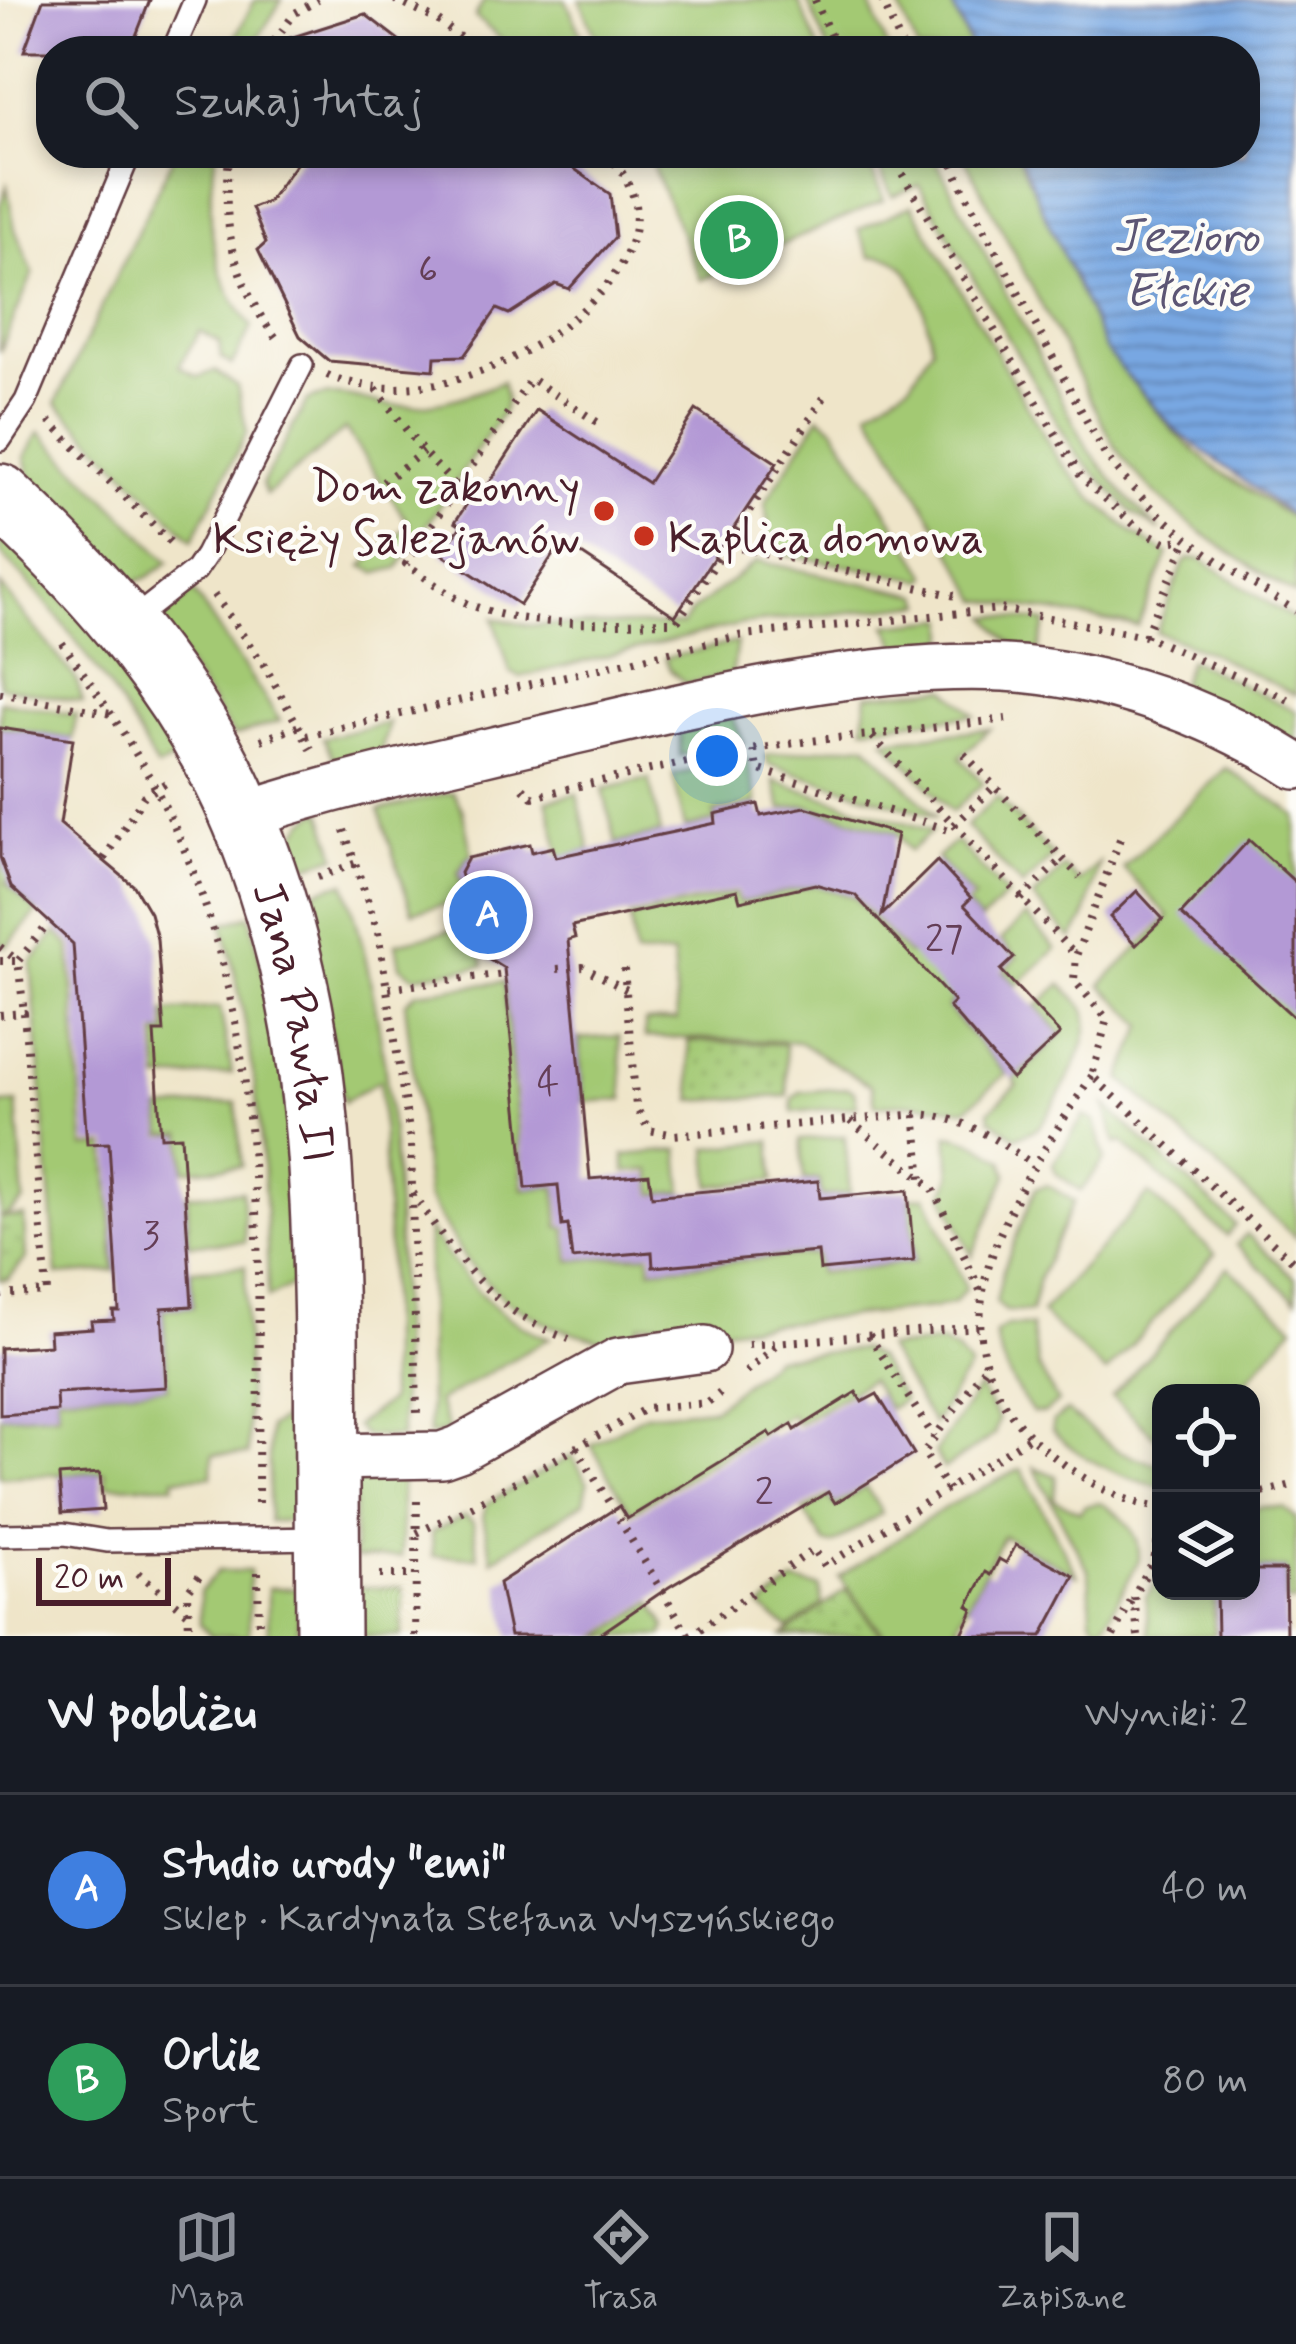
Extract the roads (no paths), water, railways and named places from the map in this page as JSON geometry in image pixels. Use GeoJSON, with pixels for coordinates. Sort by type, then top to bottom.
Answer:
{"type":"FeatureCollection","features":[{"type":"Feature","properties":{"kind":"street","name":"Jana Pawła II"},"geometry":{"type":"LineString","coordinates":[[0,496],[76,569],[126,626],[192,720],[243,816],[288,944],[313,1066],[324,1192],[328,1636]]}},
{"type":"Feature","properties":{"kind":"street"},"geometry":{"type":"LineString","coordinates":[[243,816],[328,787],[732,695],[976,668],[1082,679],[1141,694],[1237,734],[1296,766]]}},
{"type":"Feature","properties":{"kind":"street"},"geometry":{"type":"LineString","coordinates":[[327,1457],[417,1457],[459,1449],[625,1358],[716,1369]]}},
{"type":"Feature","properties":{"kind":"lane"},"geometry":{"type":"LineString","coordinates":[[179,36],[195,0]]}},
{"type":"Feature","properties":{"kind":"lane"},"geometry":{"type":"LineString","coordinates":[[0,440],[26,400],[124,168]]}},
{"type":"Feature","properties":{"kind":"lane"},"geometry":{"type":"LineString","coordinates":[[126,626],[196,569],[206,555],[302,365]]}},
{"type":"Feature","properties":{"kind":"lane"},"geometry":{"type":"LineString","coordinates":[[0,1535],[64,1534],[106,1540],[328,1538]]}},
{"type":"Feature","properties":{"kind":"water","name":"Jezioro Ełckie"},"geometry":{"type":"Polygon","coordinates":[[[950,0],[1296,0],[1296,519],[1176,431],[1106,351],[1025,168],[1260,168],[1260,36],[966,36],[950,0]]]}},
{"type":"Feature","properties":{"kind":"place","name":"Orlik"},"geometry":{"type":"Point","coordinates":[739,240]}},
{"type":"Feature","properties":{"kind":"place","name":"Dom zakonny Księży Salezjanów"},"geometry":{"type":"Point","coordinates":[604,511]}},
{"type":"Feature","properties":{"kind":"place","name":"Kaplica domowa"},"geometry":{"type":"Point","coordinates":[644,536]}},
{"type":"Feature","properties":{"kind":"place","name":"Studio urody \"emi\""},"geometry":{"type":"Point","coordinates":[488,915]}}]}
